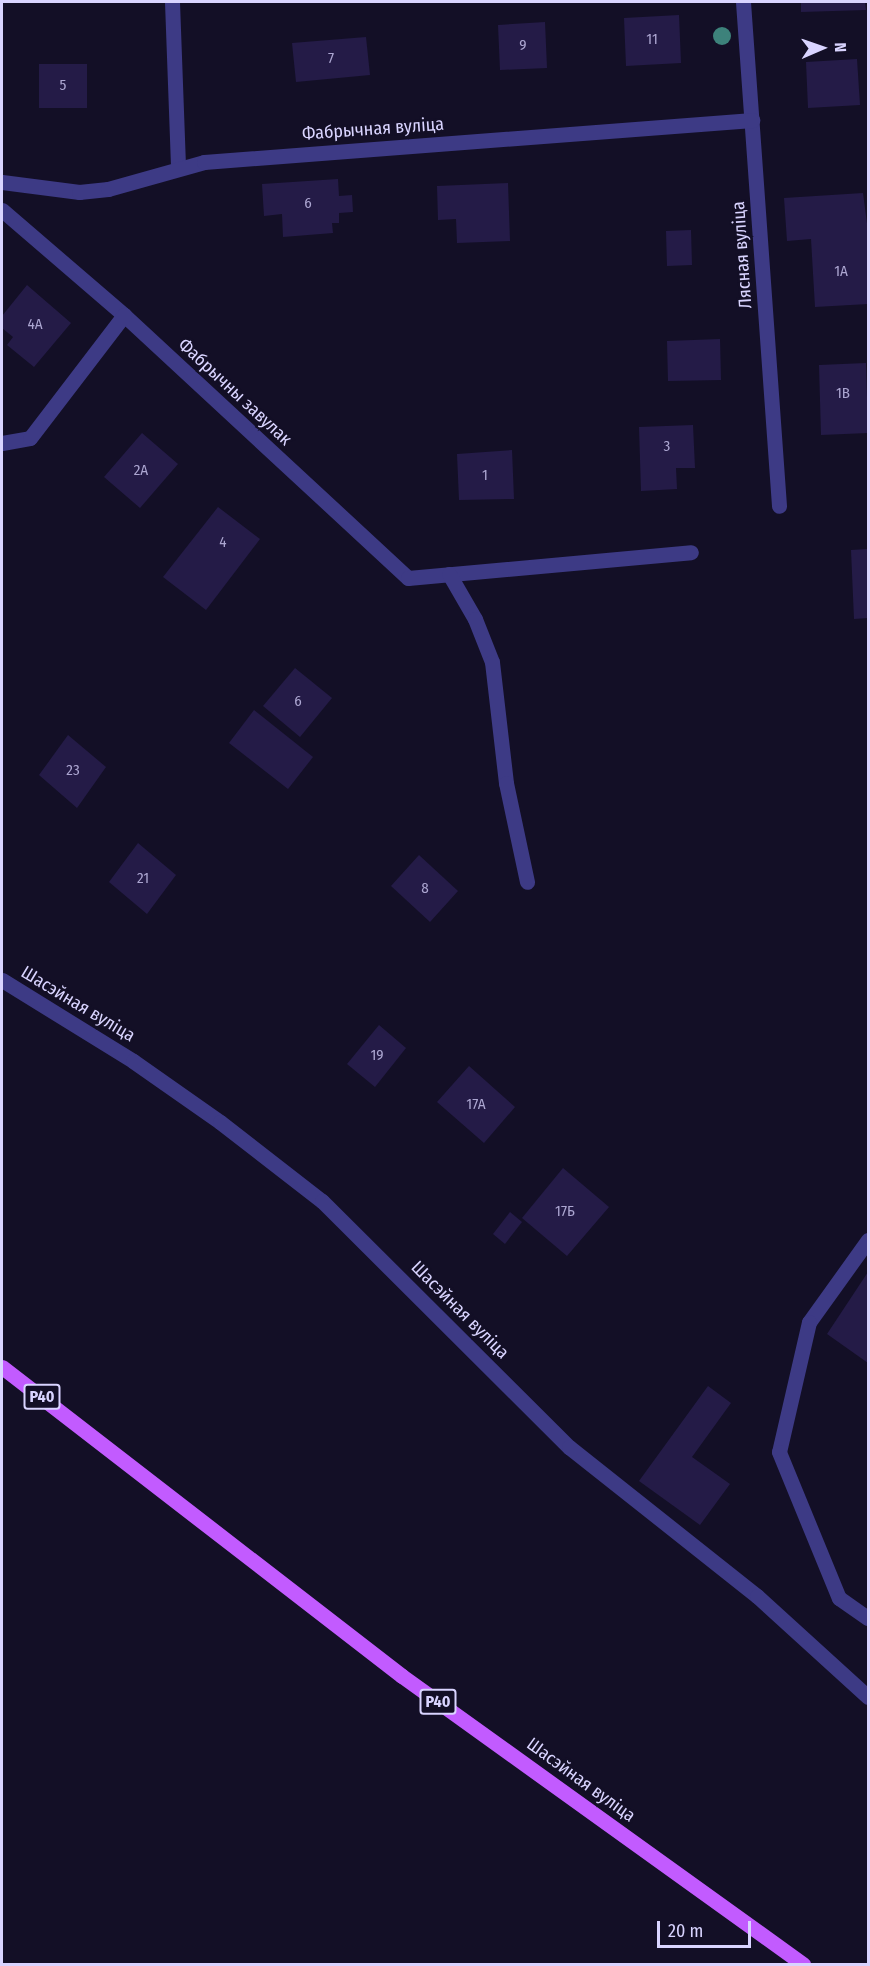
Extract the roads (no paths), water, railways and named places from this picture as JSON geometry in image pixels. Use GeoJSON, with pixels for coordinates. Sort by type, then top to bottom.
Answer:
{"type":"FeatureCollection","features":[{"type":"Feature","properties":{"kind":"main road","name":"Шасэйная вуліца"},"geometry":{"type":"LineString","coordinates":[[2,1367],[82,1426],[402,1676],[803,1965]]}},
{"type":"Feature","properties":{"kind":"street"},"geometry":{"type":"LineString","coordinates":[[172,2],[178,167]]}},
{"type":"Feature","properties":{"kind":"street","name":"Лясная вуліца"},"geometry":{"type":"LineString","coordinates":[[743,2],[779,506]]}},
{"type":"Feature","properties":{"kind":"street","name":"Фабрычная вуліца"},"geometry":{"type":"LineString","coordinates":[[2,182],[79,192],[108,189],[178,167],[752,120]]}},
{"type":"Feature","properties":{"kind":"street","name":"Фабрычны завулак"},"geometry":{"type":"LineString","coordinates":[[2,210],[124,315],[408,578],[691,552]]}},
{"type":"Feature","properties":{"kind":"street"},"geometry":{"type":"LineString","coordinates":[[2,443],[30,438],[124,315]]}},
{"type":"Feature","properties":{"kind":"street"},"geometry":{"type":"LineString","coordinates":[[449,574],[475,619],[492,662],[506,783],[527,882]]}},
{"type":"Feature","properties":{"kind":"street","name":"Шасэйная вуліца"},"geometry":{"type":"LineString","coordinates":[[2,980],[133,1061],[220,1122],[322,1201],[569,1447],[757,1596],[868,1697]]}},
{"type":"Feature","properties":{"kind":"street"},"geometry":{"type":"LineString","coordinates":[[868,1240],[809,1322],[779,1452],[839,1598],[868,1618]]}}]}
